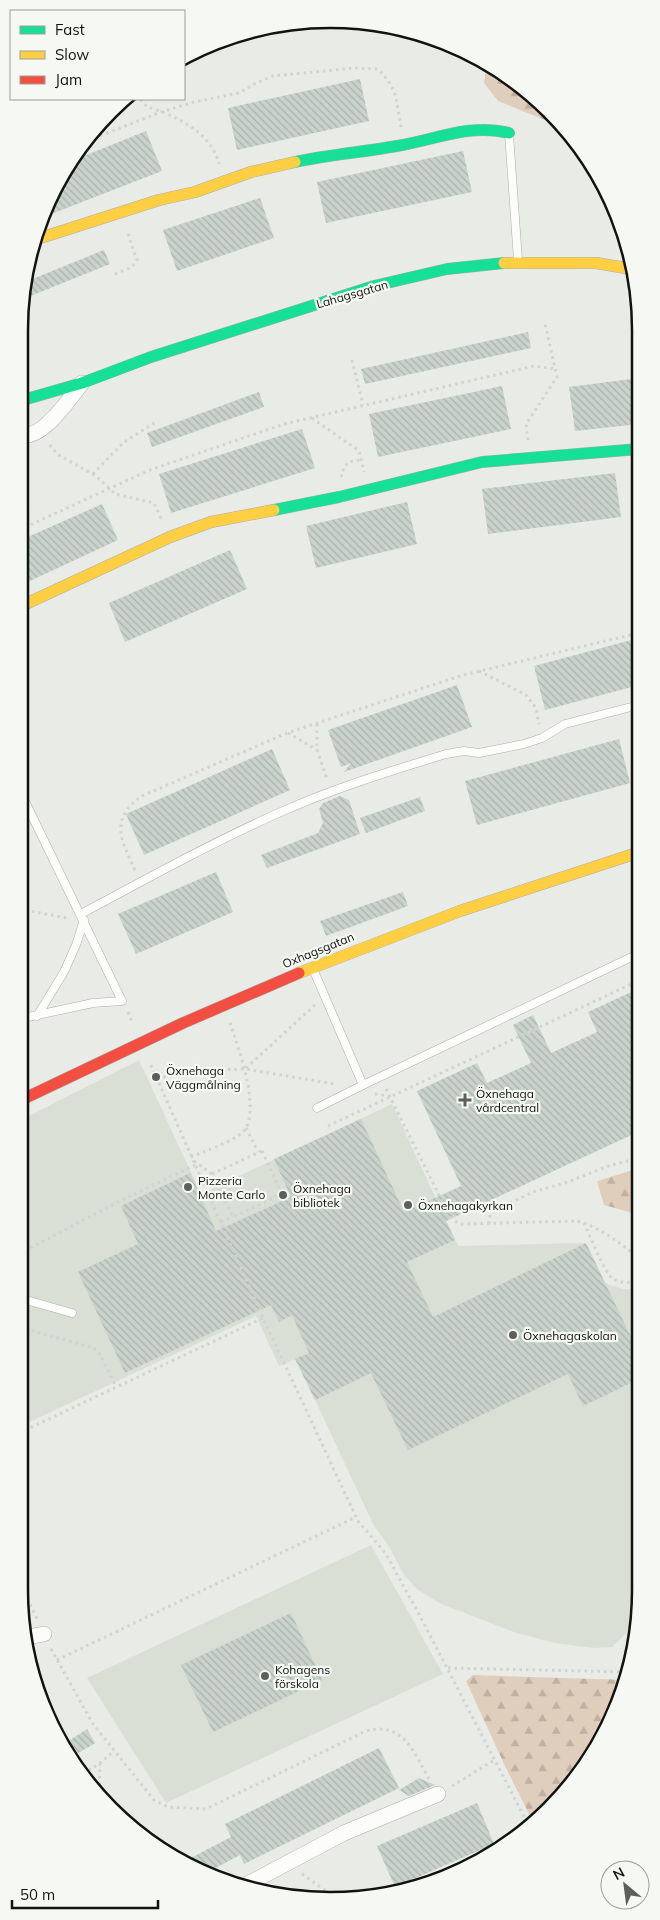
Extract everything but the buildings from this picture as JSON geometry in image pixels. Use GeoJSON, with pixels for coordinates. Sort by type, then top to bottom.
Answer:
{"type":"FeatureCollection","features":[{"type":"Feature","properties":{"kind":"street"},"geometry":{"type":"LineString","coordinates":[[43,237],[159,200],[195,192],[251,172],[306,160],[404,145],[456,132],[493,129],[509,133]]}},
{"type":"Feature","properties":{"kind":"street","name":"Lahagsgatan"},"geometry":{"type":"LineString","coordinates":[[28,399],[82,383],[160,353],[374,286],[447,269],[518,262],[596,263],[626,268]]}},
{"type":"Feature","properties":{"kind":"street","name":"Lahagsgatan"},"geometry":{"type":"LineString","coordinates":[[28,435],[35,434],[47,425],[82,383]]}},
{"type":"Feature","properties":{"kind":"street"},"geometry":{"type":"LineString","coordinates":[[28,603],[170,538],[211,522],[368,490],[482,462],[632,450]]}},
{"type":"Feature","properties":{"kind":"street","name":"Oxhagsgatan"},"geometry":{"type":"LineString","coordinates":[[28,1098],[185,1022],[313,967],[463,910],[632,855]]}},
{"type":"Feature","properties":{"kind":"street"},"geometry":{"type":"LineString","coordinates":[[31,1636],[44,1634]]}},
{"type":"Feature","properties":{"kind":"street"},"geometry":{"type":"LineString","coordinates":[[252,1882],[344,1833],[438,1794]]}},
{"type":"Feature","properties":{"kind":"lane"},"geometry":{"type":"LineString","coordinates":[[509,133],[518,262]]}},
{"type":"Feature","properties":{"kind":"lane"},"geometry":{"type":"LineString","coordinates":[[37,1016],[64,972],[76,945],[82,917],[188,855],[332,791],[446,754],[464,751],[479,753],[524,744],[542,738],[565,724],[632,707]]}},
{"type":"Feature","properties":{"kind":"lane"},"geometry":{"type":"LineString","coordinates":[[28,807],[122,1000],[93,1003],[28,1018]]}},
{"type":"Feature","properties":{"kind":"lane"},"geometry":{"type":"LineString","coordinates":[[317,1108],[632,957]]}},
{"type":"Feature","properties":{"kind":"lane"},"geometry":{"type":"LineString","coordinates":[[313,967],[363,1085]]}},
{"type":"Feature","properties":{"kind":"lane"},"geometry":{"type":"LineString","coordinates":[[28,1301],[72,1313]]}},
{"type":"Feature","properties":{"kind":"path"},"geometry":{"type":"LineString","coordinates":[[98,137],[161,112],[194,102],[239,94],[254,84],[273,76],[355,68],[378,68],[395,90],[404,145]]}},
{"type":"Feature","properties":{"kind":"path"},"geometry":{"type":"LineString","coordinates":[[141,100],[142,103],[206,137],[218,156],[224,182]]}},
{"type":"Feature","properties":{"kind":"path"},"geometry":{"type":"LineString","coordinates":[[114,274],[132,267],[137,260],[121,212]]}},
{"type":"Feature","properties":{"kind":"path"},"geometry":{"type":"LineString","coordinates":[[529,459],[526,424],[557,377],[545,324]]}},
{"type":"Feature","properties":{"kind":"path"},"geometry":{"type":"LineString","coordinates":[[352,360],[363,405]]}},
{"type":"Feature","properties":{"kind":"path"},"geometry":{"type":"LineString","coordinates":[[28,526],[150,470],[284,424],[534,366],[556,370]]}},
{"type":"Feature","properties":{"kind":"path"},"geometry":{"type":"LineString","coordinates":[[312,417],[359,450],[368,490]]}},
{"type":"Feature","properties":{"kind":"path"},"geometry":{"type":"LineString","coordinates":[[93,474],[124,442],[156,422]]}},
{"type":"Feature","properties":{"kind":"path"},"geometry":{"type":"LineString","coordinates":[[50,445],[57,454],[93,474],[115,494],[154,503],[170,538]]}},
{"type":"Feature","properties":{"kind":"path"},"geometry":{"type":"LineString","coordinates":[[140,882],[122,842],[120,827],[122,816],[131,804],[142,796],[287,733],[478,671],[632,635]]}},
{"type":"Feature","properties":{"kind":"path"},"geometry":{"type":"LineString","coordinates":[[478,671],[515,688],[531,701],[536,708],[542,738]]}},
{"type":"Feature","properties":{"kind":"path"},"geometry":{"type":"LineString","coordinates":[[317,724],[317,750],[321,766],[332,791]]}},
{"type":"Feature","properties":{"kind":"path"},"geometry":{"type":"LineString","coordinates":[[287,733],[317,750]]}},
{"type":"Feature","properties":{"kind":"path"},"geometry":{"type":"LineString","coordinates":[[28,910],[82,917]]}},
{"type":"Feature","properties":{"kind":"path"},"geometry":{"type":"LineString","coordinates":[[328,1126],[632,984]]}},
{"type":"Feature","properties":{"kind":"path"},"geometry":{"type":"LineString","coordinates":[[245,1069],[325,996]]}},
{"type":"Feature","properties":{"kind":"path"},"geometry":{"type":"LineString","coordinates":[[28,1249],[242,1134],[246,1128],[250,1101],[245,1069],[229,1020]]}},
{"type":"Feature","properties":{"kind":"path"},"geometry":{"type":"LineString","coordinates":[[151,1065],[263,1318],[356,1517],[386,1554],[496,1759],[526,1820]]}},
{"type":"Feature","properties":{"kind":"path"},"geometry":{"type":"LineString","coordinates":[[157,1078],[203,1071],[245,1069],[301,1077],[390,1097]]}},
{"type":"Feature","properties":{"kind":"path"},"geometry":{"type":"LineString","coordinates":[[379,1077],[451,1218],[461,1224],[577,1221],[616,1240],[632,1254]]}},
{"type":"Feature","properties":{"kind":"path"},"geometry":{"type":"LineString","coordinates":[[246,1128],[258,1152]]}},
{"type":"Feature","properties":{"kind":"path"},"geometry":{"type":"LineString","coordinates":[[212,1174],[262,1151],[282,1194],[221,1222]]}},
{"type":"Feature","properties":{"kind":"path"},"geometry":{"type":"LineString","coordinates":[[488,1224],[490,1215],[494,1211],[533,1192],[565,1183],[611,1165],[632,1160]]}},
{"type":"Feature","properties":{"kind":"path"},"geometry":{"type":"LineString","coordinates":[[193,1161],[212,1174],[233,1217]]}},
{"type":"Feature","properties":{"kind":"path"},"geometry":{"type":"LineString","coordinates":[[584,1223],[607,1271],[613,1279],[624,1282],[632,1282]]}},
{"type":"Feature","properties":{"kind":"path"},"geometry":{"type":"LineString","coordinates":[[28,1429],[263,1318]]}},
{"type":"Feature","properties":{"kind":"path"},"geometry":{"type":"LineString","coordinates":[[28,1330],[94,1348],[100,1354],[116,1387]]}},
{"type":"Feature","properties":{"kind":"path"},"geometry":{"type":"LineString","coordinates":[[57,1660],[356,1517]]}},
{"type":"Feature","properties":{"kind":"path"},"geometry":{"type":"LineString","coordinates":[[28,1600],[57,1660],[93,1724],[154,1800],[168,1807],[206,1809],[366,1731],[376,1728],[391,1730],[403,1737],[414,1751],[438,1794],[496,1759]]}},
{"type":"Feature","properties":{"kind":"path"},"geometry":{"type":"LineString","coordinates":[[448,1668],[621,1672]]}},
{"type":"Feature","properties":{"kind":"path"},"geometry":{"type":"LineString","coordinates":[[88,1771],[114,1751]]}},
{"type":"Feature","properties":{"kind":"path"},"geometry":{"type":"LineString","coordinates":[[99,1785],[100,1763]]}},
{"type":"Feature","properties":{"kind":"path"},"geometry":{"type":"LineString","coordinates":[[277,1868],[302,1874],[327,1892]]}},
{"type":"Feature","properties":{"kind":"shaded area"},"geometry":{"type":"Polygon","coordinates":[[[139,1060],[201,1194],[392,1104],[458,1246],[586,1243],[605,1283],[623,1289],[632,1289],[632,1610],[630,1630],[612,1647],[593,1648],[555,1643],[514,1632],[441,1604],[418,1590],[404,1575],[390,1548],[373,1524],[296,1359],[279,1366],[256,1316],[28,1423],[28,1116],[139,1060]]]}},
{"type":"Feature","properties":{"kind":"shaded area","name":"Kohagens förskola"},"geometry":{"type":"Polygon","coordinates":[[[371,1545],[443,1674],[166,1803],[87,1678],[371,1545]]]}},
{"type":"Feature","properties":{"kind":"green space"},"geometry":{"type":"Polygon","coordinates":[[[486,71],[514,90],[549,122],[498,101],[484,83],[486,71]]]}},
{"type":"Feature","properties":{"kind":"green space"},"geometry":{"type":"Polygon","coordinates":[[[632,1170],[632,1213],[604,1205],[597,1181],[632,1170]]]}},
{"type":"Feature","properties":{"kind":"green space"},"geometry":{"type":"Polygon","coordinates":[[[473,1675],[618,1680],[601,1724],[582,1758],[544,1804],[530,1816],[466,1681],[473,1675]]]}},
{"type":"Feature","properties":{"kind":"traffic: fast"},"geometry":{"type":"LineString","coordinates":[[295,162],[397,146],[466,131],[495,130],[509,133]]}},
{"type":"Feature","properties":{"kind":"traffic: fast"},"geometry":{"type":"LineString","coordinates":[[28,399],[82,383],[151,357],[374,286],[447,269],[504,263]]}},
{"type":"Feature","properties":{"kind":"traffic: fast"},"geometry":{"type":"LineString","coordinates":[[274,510],[339,497],[482,462],[632,450]]}},
{"type":"Feature","properties":{"kind":"traffic: slow"},"geometry":{"type":"LineString","coordinates":[[43,237],[159,200],[195,192],[251,172],[295,162]]}},
{"type":"Feature","properties":{"kind":"traffic: slow"},"geometry":{"type":"LineString","coordinates":[[504,263],[596,263],[626,268]]}},
{"type":"Feature","properties":{"kind":"traffic: slow"},"geometry":{"type":"LineString","coordinates":[[28,603],[170,537],[211,522],[274,510]]}},
{"type":"Feature","properties":{"kind":"traffic: slow"},"geometry":{"type":"LineString","coordinates":[[299,973],[460,911],[632,855]]}},
{"type":"Feature","properties":{"kind":"traffic: jam"},"geometry":{"type":"LineString","coordinates":[[28,1097],[183,1023],[299,973]]}},
{"type":"Feature","properties":{"kind":"place","name":"Öxnehaga Väggmålning"},"geometry":{"type":"Point","coordinates":[156,1077]}},
{"type":"Feature","properties":{"kind":"place","name":"Öxnehaga vårdcentral"},"geometry":{"type":"Point","coordinates":[465,1100]}},
{"type":"Feature","properties":{"kind":"place","name":"Pizzeria Monte Carlo"},"geometry":{"type":"Point","coordinates":[188,1187]}},
{"type":"Feature","properties":{"kind":"place","name":"Öxnehaga bibliotek"},"geometry":{"type":"Point","coordinates":[283,1195]}},
{"type":"Feature","properties":{"kind":"place","name":"Öxnehagakyrkan"},"geometry":{"type":"Point","coordinates":[408,1205]}},
{"type":"Feature","properties":{"kind":"place","name":"Öxnehagaskolan"},"geometry":{"type":"Point","coordinates":[513,1335]}},
{"type":"Feature","properties":{"kind":"place","name":"Kohagens förskola"},"geometry":{"type":"Point","coordinates":[265,1676]}}]}
